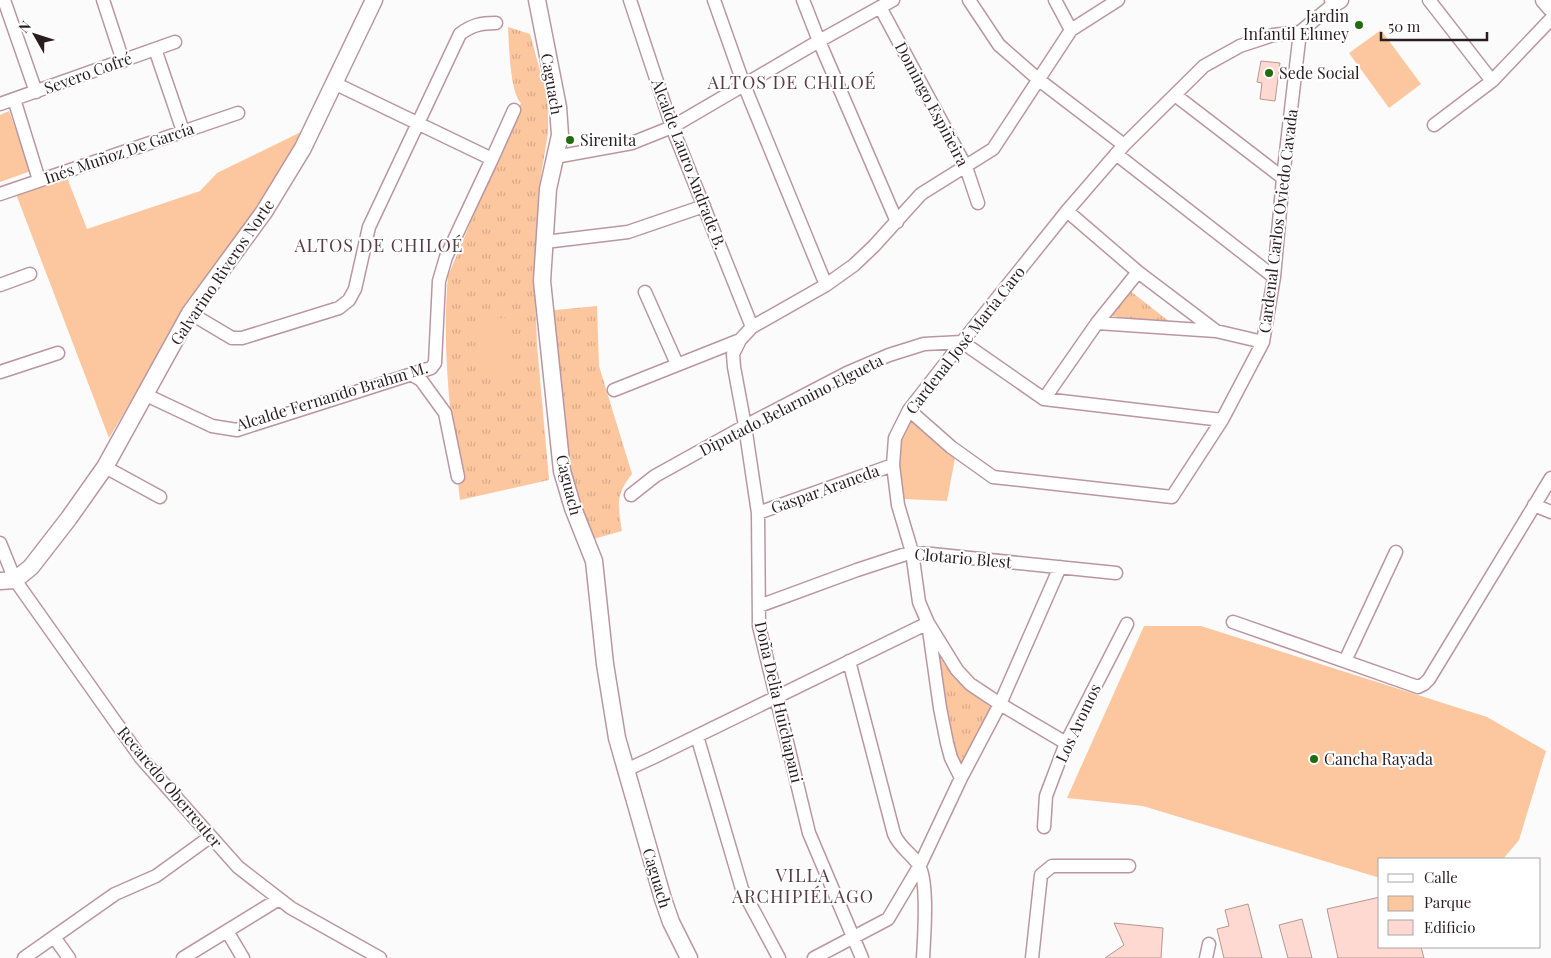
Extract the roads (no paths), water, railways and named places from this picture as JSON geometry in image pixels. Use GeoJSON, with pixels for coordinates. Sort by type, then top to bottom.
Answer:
{"type":"FeatureCollection","features":[{"type":"Feature","properties":{"kind":"street"},"geometry":{"type":"LineString","coordinates":[[4,0],[36,92]]}},
{"type":"Feature","properties":{"kind":"street"},"geometry":{"type":"LineString","coordinates":[[103,0],[123,61]]}},
{"type":"Feature","properties":{"kind":"street","name":"Galvarino Riveros Norte"},"geometry":{"type":"LineString","coordinates":[[8,581],[32,567],[105,467],[190,313],[264,212],[303,148],[374,0]]}},
{"type":"Feature","properties":{"kind":"street","name":"Caguach"},"geometry":{"type":"LineString","coordinates":[[537,0],[558,107],[560,135],[548,189],[542,281],[562,471],[573,508],[594,561],[605,664],[616,738],[668,914],[689,958]]}},
{"type":"Feature","properties":{"kind":"street","name":"Alcalde Lauro Andrade B."},"geometry":{"type":"LineString","coordinates":[[630,0],[672,127],[752,327]]}},
{"type":"Feature","properties":{"kind":"street"},"geometry":{"type":"LineString","coordinates":[[714,0],[744,85],[826,285]]}},
{"type":"Feature","properties":{"kind":"street"},"geometry":{"type":"LineString","coordinates":[[803,0],[897,222]]}},
{"type":"Feature","properties":{"kind":"street"},"geometry":{"type":"LineString","coordinates":[[555,157],[632,143],[672,127],[893,0]]}},
{"type":"Feature","properties":{"kind":"street"},"geometry":{"type":"LineString","coordinates":[[969,0],[998,46],[1274,277]]}},
{"type":"Feature","properties":{"kind":"street"},"geometry":{"type":"LineString","coordinates":[[1055,0],[1071,30]]}},
{"type":"Feature","properties":{"kind":"street"},"geometry":{"type":"LineString","coordinates":[[614,390],[740,340],[752,327],[826,285],[854,265],[897,222],[921,194],[993,149],[1071,30],[1118,0]]}},
{"type":"Feature","properties":{"kind":"street"},"geometry":{"type":"LineString","coordinates":[[1430,0],[1492,81]]}},
{"type":"Feature","properties":{"kind":"street"},"geometry":{"type":"LineString","coordinates":[[1544,0],[1551,8]]}},
{"type":"Feature","properties":{"kind":"street"},"geometry":{"type":"LineString","coordinates":[[1300,32],[1336,1]]}},
{"type":"Feature","properties":{"kind":"street","name":"Domingo Espiñeira"},"geometry":{"type":"LineString","coordinates":[[880,7],[966,167],[978,203]]}},
{"type":"Feature","properties":{"kind":"street"},"geometry":{"type":"LineString","coordinates":[[1434,125],[1492,81],[1551,19]]}},
{"type":"Feature","properties":{"kind":"street"},"geometry":{"type":"LineString","coordinates":[[190,313],[232,338],[242,338],[339,308],[349,300],[355,289],[369,228],[460,34],[469,27],[480,23],[496,22]]}},
{"type":"Feature","properties":{"kind":"street","name":"Cardenal José María Caro"},"geometry":{"type":"LineString","coordinates":[[1066,743],[970,684],[957,670],[928,623],[919,602],[912,552],[898,505],[893,465],[895,438],[909,410],[962,342],[1067,211],[1120,150],[1204,66],[1240,46],[1273,35],[1300,32]]}},
{"type":"Feature","properties":{"kind":"street","name":"Cardenal Carlos Oviedo Cavada"},"geometry":{"type":"LineString","coordinates":[[909,410],[951,447],[993,477],[1172,497],[1222,420],[1263,342],[1274,277],[1300,32]]}},
{"type":"Feature","properties":{"kind":"street","name":"Severo Cofré"},"geometry":{"type":"LineString","coordinates":[[0,104],[175,42]]}},
{"type":"Feature","properties":{"kind":"street"},"geometry":{"type":"LineString","coordinates":[[155,49],[183,131]]}},
{"type":"Feature","properties":{"kind":"street"},"geometry":{"type":"LineString","coordinates":[[334,83],[492,159],[514,110]]}},
{"type":"Feature","properties":{"kind":"street"},"geometry":{"type":"LineString","coordinates":[[1175,95],[1283,178]]}},
{"type":"Feature","properties":{"kind":"street"},"geometry":{"type":"LineString","coordinates":[[14,99],[39,180]]}},
{"type":"Feature","properties":{"kind":"street","name":"Inés Muñoz De García"},"geometry":{"type":"LineString","coordinates":[[0,194],[238,113]]}},
{"type":"Feature","properties":{"kind":"street","name":"Alcalde Fernando Brahm M."},"geometry":{"type":"LineString","coordinates":[[144,394],[212,426],[237,430],[430,368],[435,363],[439,281],[446,257],[492,159]]}},
{"type":"Feature","properties":{"kind":"street"},"geometry":{"type":"LineString","coordinates":[[544,242],[628,232],[704,206]]}},
{"type":"Feature","properties":{"kind":"street"},"geometry":{"type":"LineString","coordinates":[[1067,211],[1138,272],[1216,331]]}},
{"type":"Feature","properties":{"kind":"street"},"geometry":{"type":"LineString","coordinates":[[1044,399],[1097,324],[1138,272]]}},
{"type":"Feature","properties":{"kind":"street"},"geometry":{"type":"LineString","coordinates":[[0,285],[30,274]]}},
{"type":"Feature","properties":{"kind":"street"},"geometry":{"type":"LineString","coordinates":[[645,292],[676,364]]}},
{"type":"Feature","properties":{"kind":"street"},"geometry":{"type":"LineString","coordinates":[[1097,324],[1216,331],[1263,342]]}},
{"type":"Feature","properties":{"kind":"street","name":"Doña Delia Huichapani"},"geometry":{"type":"LineString","coordinates":[[740,340],[733,354],[758,513],[759,626],[809,833],[862,958]]}},
{"type":"Feature","properties":{"kind":"street"},"geometry":{"type":"LineString","coordinates":[[962,342],[1044,399],[1222,420]]}},
{"type":"Feature","properties":{"kind":"street","name":"Diputado Belarmino Elgueta"},"geometry":{"type":"LineString","coordinates":[[631,495],[655,476],[745,426],[847,373],[924,344],[962,342]]}},
{"type":"Feature","properties":{"kind":"street"},"geometry":{"type":"LineString","coordinates":[[0,372],[58,353]]}},
{"type":"Feature","properties":{"kind":"street"},"geometry":{"type":"LineString","coordinates":[[411,374],[421,380],[445,413],[458,476]]}},
{"type":"Feature","properties":{"kind":"street","name":"Gaspar Araneda"},"geometry":{"type":"LineString","coordinates":[[758,513],[893,465]]}},
{"type":"Feature","properties":{"kind":"street"},"geometry":{"type":"LineString","coordinates":[[105,467],[160,497]]}},
{"type":"Feature","properties":{"kind":"street"},"geometry":{"type":"LineString","coordinates":[[1233,622],[1418,687],[1428,679],[1551,478]]}},
{"type":"Feature","properties":{"kind":"street"},"geometry":{"type":"LineString","coordinates":[[1534,505],[1551,512]]}},
{"type":"Feature","properties":{"kind":"street","name":"Recaredo Oberreuter"},"geometry":{"type":"LineString","coordinates":[[0,543],[8,581],[141,758],[210,837],[238,867],[279,899],[380,958]]}},
{"type":"Feature","properties":{"kind":"street","name":"Clotario Blest"},"geometry":{"type":"LineString","coordinates":[[759,606],[912,552],[1116,573]]}},
{"type":"Feature","properties":{"kind":"street"},"geometry":{"type":"LineString","coordinates":[[1346,661],[1396,552]]}},
{"type":"Feature","properties":{"kind":"street"},"geometry":{"type":"LineString","coordinates":[[814,958],[888,919],[920,865],[961,778],[1000,704],[1060,567]]}},
{"type":"Feature","properties":{"kind":"street"},"geometry":{"type":"LineString","coordinates":[[626,770],[928,623],[947,743],[951,758],[961,778]]}},
{"type":"Feature","properties":{"kind":"street","name":"Los Aromos"},"geometry":{"type":"LineString","coordinates":[[1044,827],[1046,796],[1066,743],[1127,624]]}},
{"type":"Feature","properties":{"kind":"street"},"geometry":{"type":"LineString","coordinates":[[849,661],[894,834],[901,847],[920,865],[925,903],[923,958]]}},
{"type":"Feature","properties":{"kind":"street"},"geometry":{"type":"LineString","coordinates":[[697,736],[742,889],[779,958]]}},
{"type":"Feature","properties":{"kind":"street"},"geometry":{"type":"LineString","coordinates":[[24,958],[115,894],[156,876],[210,837]]}},
{"type":"Feature","properties":{"kind":"street"},"geometry":{"type":"LineString","coordinates":[[1032,958],[1041,875],[1052,866],[1129,866]]}},
{"type":"Feature","properties":{"kind":"street"},"geometry":{"type":"LineString","coordinates":[[183,958],[279,899]]}},
{"type":"Feature","properties":{"kind":"street"},"geometry":{"type":"LineString","coordinates":[[227,931],[243,958]]}},
{"type":"Feature","properties":{"kind":"street"},"geometry":{"type":"LineString","coordinates":[[54,937],[69,958]]}},
{"type":"Feature","properties":{"kind":"street"},"geometry":{"type":"LineString","coordinates":[[1206,958],[1208,944]]}},
{"type":"Feature","properties":{"kind":"place","name":"Jardin Infantil Eluney"},"geometry":{"type":"Point","coordinates":[1359,25]}},
{"type":"Feature","properties":{"kind":"place","name":"Sede Social"},"geometry":{"type":"Point","coordinates":[1269,73]}},
{"type":"Feature","properties":{"kind":"place","name":"Sirenita"},"geometry":{"type":"Point","coordinates":[570,140]}},
{"type":"Feature","properties":{"kind":"place","name":"Cancha Rayada"},"geometry":{"type":"Point","coordinates":[1314,759]}},
{"type":"Feature","properties":{"kind":"district","name":"ALTOS DE CHILOÉ"},"geometry":{"type":"Point","coordinates":[792,83]}},
{"type":"Feature","properties":{"kind":"district","name":"ALTOS DE CHILOÉ"},"geometry":{"type":"Point","coordinates":[379,246]}},
{"type":"Feature","properties":{"kind":"district","name":"VILLA ARCHIPIÉLAGO"},"geometry":{"type":"Point","coordinates":[803,886]}}]}
